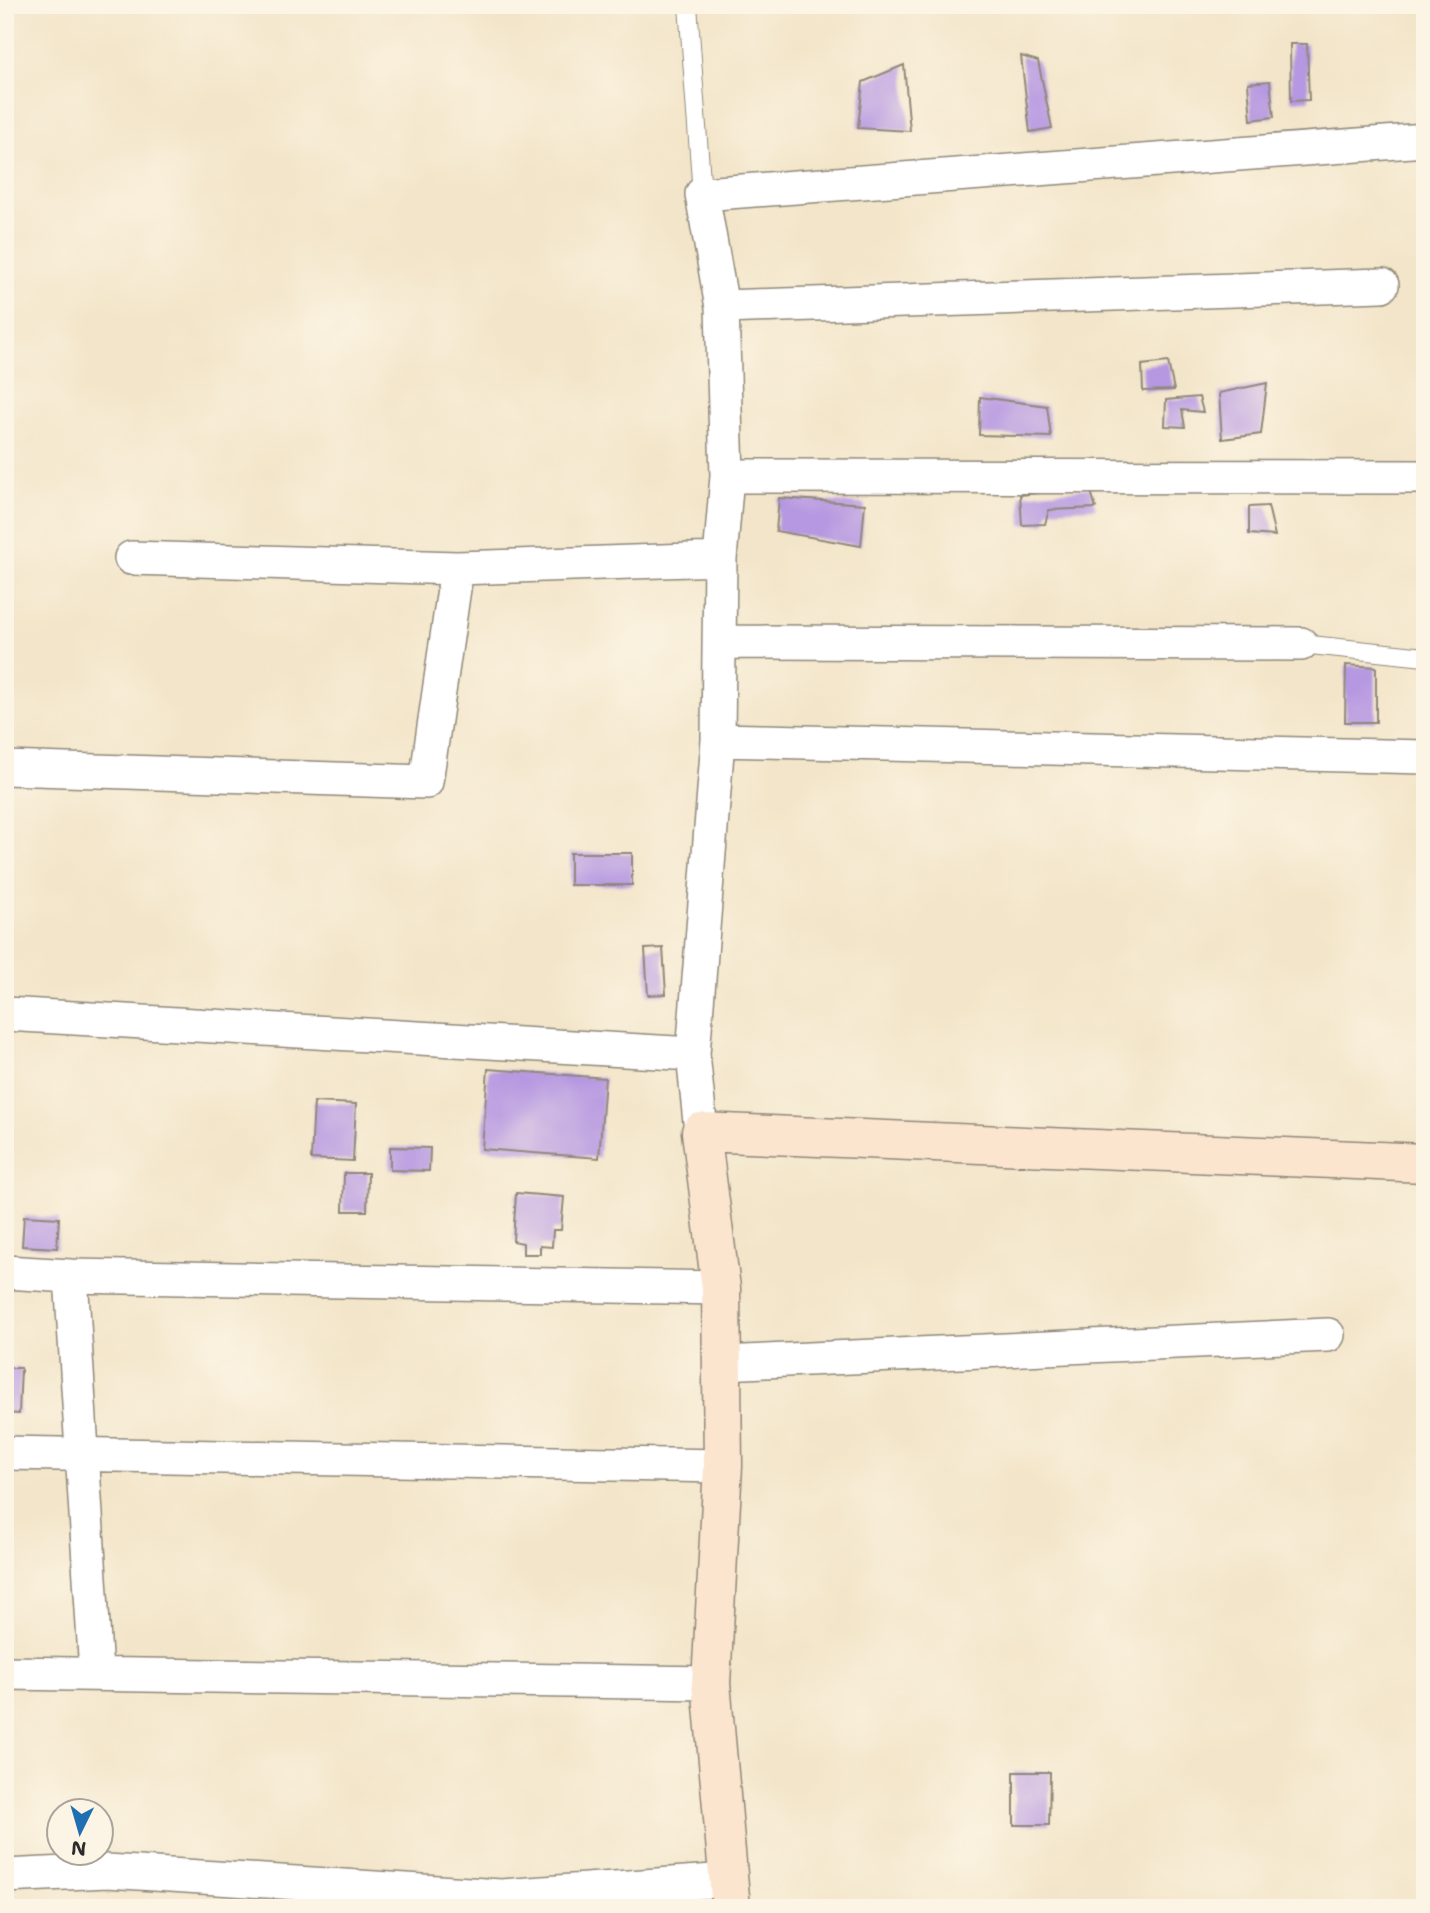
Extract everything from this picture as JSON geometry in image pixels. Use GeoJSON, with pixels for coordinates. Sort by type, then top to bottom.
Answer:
{"type":"FeatureCollection","features":[{"type":"Feature","properties":{"kind":"main road"},"geometry":{"type":"LineString","coordinates":[[730,1894],[711,1683],[723,1466],[721,1288],[701,1132],[1425,1163]]}},
{"type":"Feature","properties":{"kind":"street"},"geometry":{"type":"LineString","coordinates":[[701,1132],[693,1054],[718,740],[720,559],[727,476],[722,307],[702,194],[1425,141]]}},
{"type":"Feature","properties":{"kind":"street"},"geometry":{"type":"LineString","coordinates":[[722,307],[1382,285]]}},
{"type":"Feature","properties":{"kind":"street"},"geometry":{"type":"LineString","coordinates":[[727,476],[1425,477]]}},
{"type":"Feature","properties":{"kind":"street"},"geometry":{"type":"LineString","coordinates":[[131,558],[457,568],[720,559]]}},
{"type":"Feature","properties":{"kind":"street"},"geometry":{"type":"LineString","coordinates":[[5,768],[426,782],[457,568]]}},
{"type":"Feature","properties":{"kind":"street"},"geometry":{"type":"LineString","coordinates":[[720,642],[1301,644]]}},
{"type":"Feature","properties":{"kind":"street"},"geometry":{"type":"LineString","coordinates":[[718,740],[1425,757]]}},
{"type":"Feature","properties":{"kind":"street"},"geometry":{"type":"LineString","coordinates":[[5,1014],[693,1054]]}},
{"type":"Feature","properties":{"kind":"street"},"geometry":{"type":"LineString","coordinates":[[5,1272],[71,1276],[721,1288]]}},
{"type":"Feature","properties":{"kind":"street"},"geometry":{"type":"LineString","coordinates":[[71,1276],[96,1673]]}},
{"type":"Feature","properties":{"kind":"street"},"geometry":{"type":"LineString","coordinates":[[722,1363],[1328,1335]]}},
{"type":"Feature","properties":{"kind":"street"},"geometry":{"type":"LineString","coordinates":[[5,1452],[723,1466]]}},
{"type":"Feature","properties":{"kind":"street"},"geometry":{"type":"LineString","coordinates":[[5,1672],[711,1683]]}},
{"type":"Feature","properties":{"kind":"street"},"geometry":{"type":"LineString","coordinates":[[5,1876],[107,1871],[501,1896],[730,1894]]}},
{"type":"Feature","properties":{"kind":"lane"},"geometry":{"type":"LineString","coordinates":[[688,5],[702,194]]}},
{"type":"Feature","properties":{"kind":"lane"},"geometry":{"type":"LineString","coordinates":[[1301,644],[1425,657]]}},
{"type":"Feature","properties":{"kind":"building"},"geometry":{"type":"Polygon","coordinates":[[[1290,44],[1307,44],[1309,100],[1291,101],[1290,44]]]}},
{"type":"Feature","properties":{"kind":"building"},"geometry":{"type":"Polygon","coordinates":[[[1021,56],[1038,61],[1052,128],[1030,132],[1021,56]]]}},
{"type":"Feature","properties":{"kind":"building"},"geometry":{"type":"Polygon","coordinates":[[[904,65],[910,131],[858,128],[863,82],[904,65]]]}},
{"type":"Feature","properties":{"kind":"building"},"geometry":{"type":"Polygon","coordinates":[[[1270,81],[1274,117],[1251,120],[1248,83],[1270,81]]]}},
{"type":"Feature","properties":{"kind":"building"},"geometry":{"type":"Polygon","coordinates":[[[1168,362],[1174,390],[1143,391],[1142,365],[1168,362]]]}},
{"type":"Feature","properties":{"kind":"building"},"geometry":{"type":"Polygon","coordinates":[[[1267,383],[1261,434],[1222,439],[1219,393],[1267,383]]]}},
{"type":"Feature","properties":{"kind":"building"},"geometry":{"type":"Polygon","coordinates":[[[980,397],[1047,406],[1051,437],[979,435],[980,397]]]}},
{"type":"Feature","properties":{"kind":"building"},"geometry":{"type":"Polygon","coordinates":[[[1199,397],[1203,412],[1182,410],[1185,427],[1165,426],[1166,400],[1199,397]]]}},
{"type":"Feature","properties":{"kind":"building"},"geometry":{"type":"Polygon","coordinates":[[[1090,488],[1096,508],[1049,510],[1045,524],[1022,525],[1020,495],[1090,488]]]}},
{"type":"Feature","properties":{"kind":"building"},"geometry":{"type":"Polygon","coordinates":[[[779,498],[865,504],[861,546],[776,531],[779,498]]]}},
{"type":"Feature","properties":{"kind":"building"},"geometry":{"type":"Polygon","coordinates":[[[1268,506],[1275,536],[1249,534],[1249,507],[1268,506]]]}},
{"type":"Feature","properties":{"kind":"building"},"geometry":{"type":"Polygon","coordinates":[[[1346,665],[1376,667],[1376,722],[1345,722],[1346,665]]]}},
{"type":"Feature","properties":{"kind":"building"},"geometry":{"type":"Polygon","coordinates":[[[570,853],[632,853],[632,885],[570,885],[570,853]]]}},
{"type":"Feature","properties":{"kind":"building"},"geometry":{"type":"Polygon","coordinates":[[[663,948],[666,994],[648,995],[645,949],[663,948]]]}},
{"type":"Feature","properties":{"kind":"building"},"geometry":{"type":"Polygon","coordinates":[[[488,1069],[605,1078],[599,1158],[482,1149],[488,1069]]]}},
{"type":"Feature","properties":{"kind":"building"},"geometry":{"type":"Polygon","coordinates":[[[314,1102],[356,1104],[353,1161],[311,1159],[314,1102]]]}},
{"type":"Feature","properties":{"kind":"building"},"geometry":{"type":"Polygon","coordinates":[[[390,1147],[430,1148],[429,1171],[390,1170],[390,1147]]]}},
{"type":"Feature","properties":{"kind":"building"},"geometry":{"type":"Polygon","coordinates":[[[344,1173],[368,1173],[367,1211],[343,1211],[344,1173]]]}},
{"type":"Feature","properties":{"kind":"building"},"geometry":{"type":"Polygon","coordinates":[[[516,1193],[564,1197],[561,1230],[553,1230],[552,1247],[540,1246],[540,1254],[523,1254],[523,1243],[513,1241],[516,1193]]]}},
{"type":"Feature","properties":{"kind":"building"},"geometry":{"type":"Polygon","coordinates":[[[24,1216],[59,1218],[57,1248],[22,1246],[24,1216]]]}},
{"type":"Feature","properties":{"kind":"building"},"geometry":{"type":"Polygon","coordinates":[[[5,1368],[21,1368],[19,1414],[5,1413],[5,1368]]]}},
{"type":"Feature","properties":{"kind":"building"},"geometry":{"type":"Polygon","coordinates":[[[1014,1772],[1050,1772],[1049,1825],[1014,1825],[1014,1772]]]}}]}
